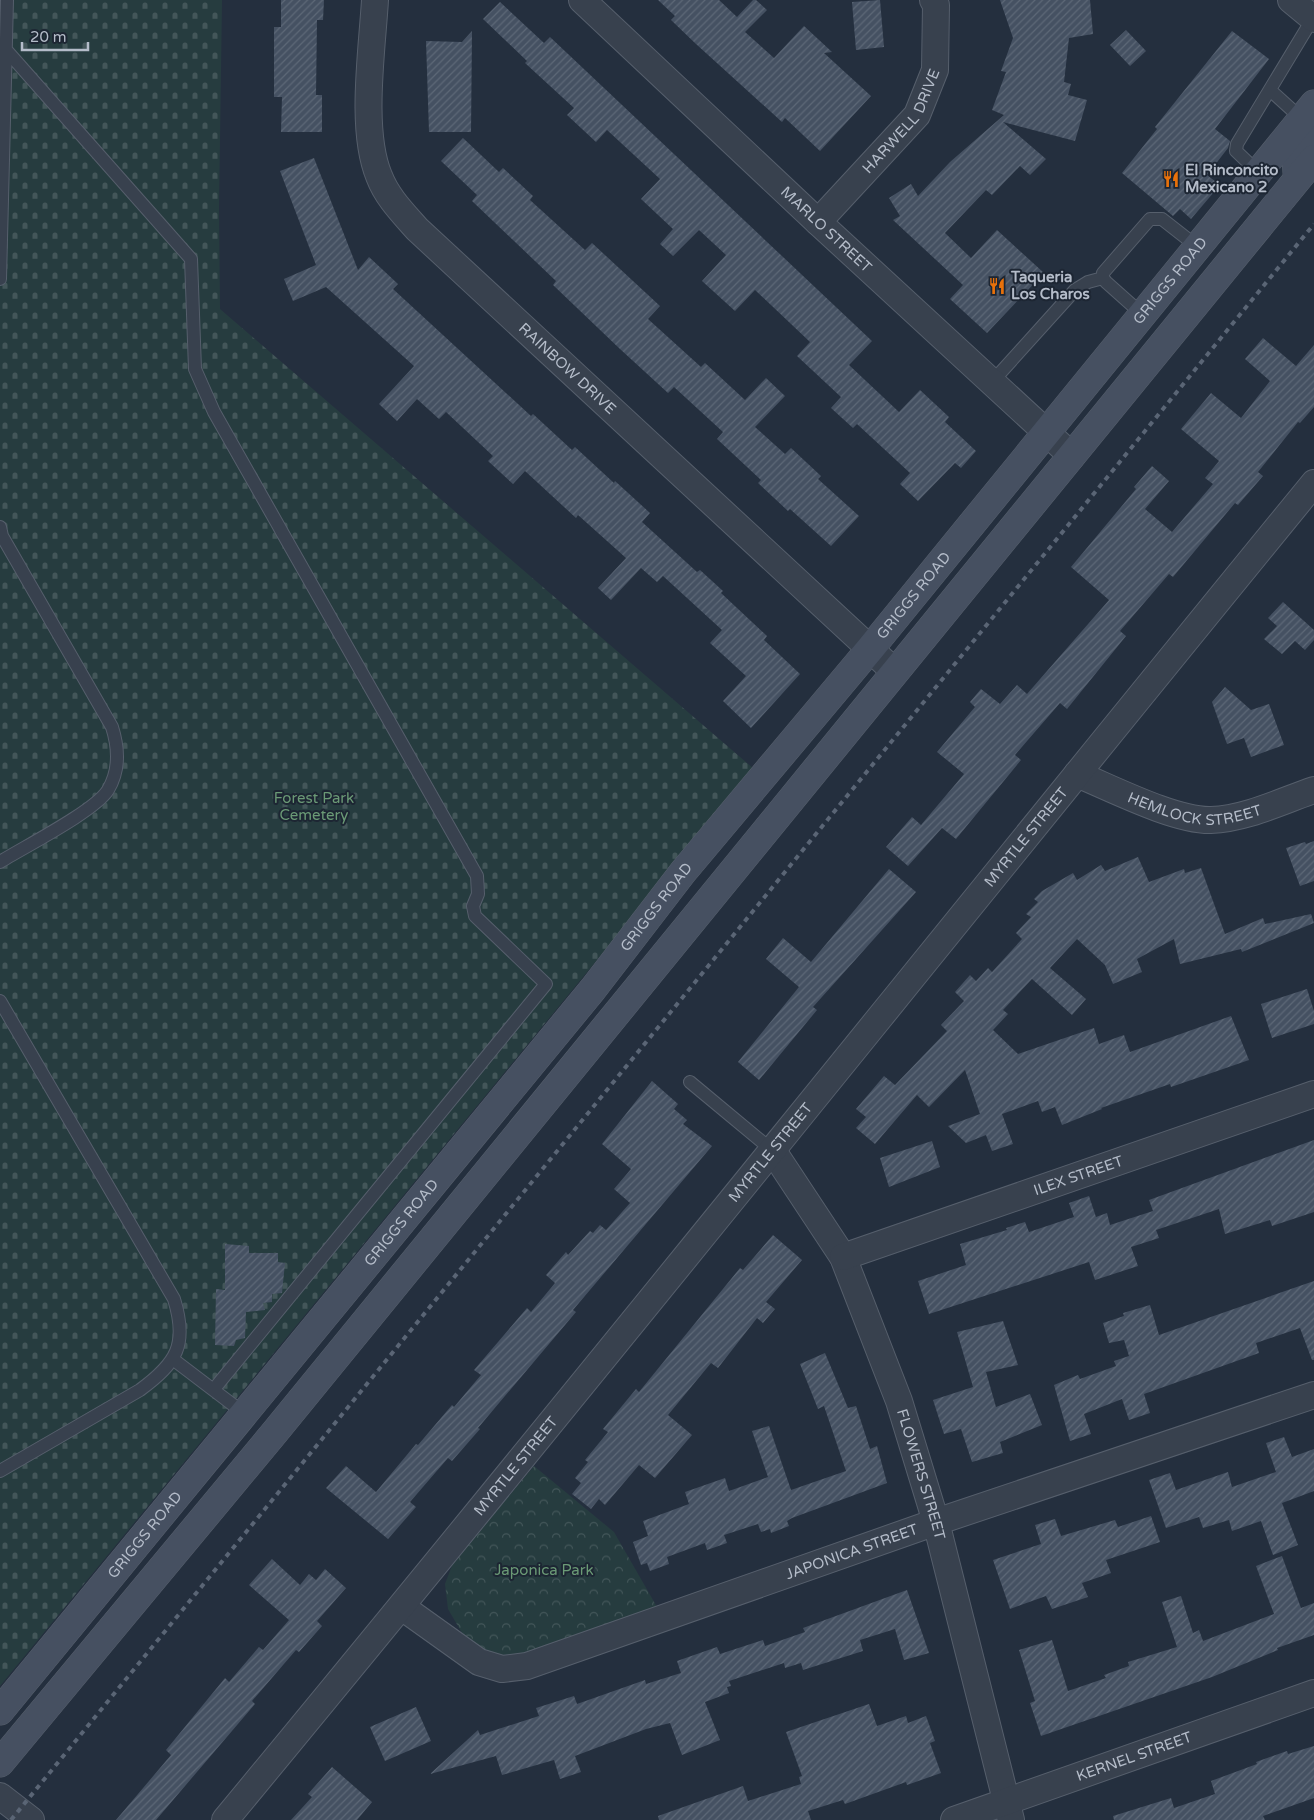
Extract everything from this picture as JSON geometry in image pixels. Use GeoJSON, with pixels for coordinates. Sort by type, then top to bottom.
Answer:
{"type":"FeatureCollection","features":[{"type":"Feature","properties":{"kind":"main road","name":"GRIGGS ROAD"},"geometry":{"type":"LineString","coordinates":[[0,1711],[593,989],[683,872],[870,649],[1259,173],[1310,120]]}},
{"type":"Feature","properties":{"kind":"main road"},"geometry":{"type":"LineString","coordinates":[[0,1763],[269,1439],[1306,169],[1296,160],[1310,120]]}},
{"type":"Feature","properties":{"kind":"main road"},"geometry":{"type":"LineString","coordinates":[[1198,248],[1221,273]]}},
{"type":"Feature","properties":{"kind":"main road"},"geometry":{"type":"LineString","coordinates":[[593,989],[619,1011]]}},
{"type":"Feature","properties":{"kind":"street","name":"RAINBOW DRIVE"},"geometry":{"type":"LineString","coordinates":[[375,0],[368,136],[379,176],[392,201],[417,229],[895,672]]}},
{"type":"Feature","properties":{"kind":"street","name":"MARLO STREET"},"geometry":{"type":"LineString","coordinates":[[582,0],[818,222],[1072,456]]}},
{"type":"Feature","properties":{"kind":"street","name":"HARWELL DRIVE"},"geometry":{"type":"LineString","coordinates":[[818,222],[917,115],[935,70],[936,5],[933,0]]}},
{"type":"Feature","properties":{"kind":"street"},"geometry":{"type":"LineString","coordinates":[[1291,0],[1314,18]]}},
{"type":"Feature","properties":{"kind":"street","name":"MYRTLE STREET"},"geometry":{"type":"LineString","coordinates":[[226,1820],[402,1607],[1314,483]]}},
{"type":"Feature","properties":{"kind":"street","name":"HEMLOCK STREET"},"geometry":{"type":"LineString","coordinates":[[1077,774],[1182,816],[1210,820],[1237,816],[1314,790]]}},
{"type":"Feature","properties":{"kind":"street","name":"ILEX STREET"},"geometry":{"type":"LineString","coordinates":[[843,1257],[1314,1094]]}},
{"type":"Feature","properties":{"kind":"street","name":"FLOWERS STREET"},"geometry":{"type":"LineString","coordinates":[[773,1151],[843,1257],[900,1400],[936,1522],[1009,1811]]}},
{"type":"Feature","properties":{"kind":"street","name":"JAPONICA STREET"},"geometry":{"type":"LineString","coordinates":[[402,1607],[479,1662],[502,1669],[527,1666],[936,1522],[1314,1395]]}},
{"type":"Feature","properties":{"kind":"street","name":"KERNEL STREET"},"geometry":{"type":"LineString","coordinates":[[954,1820],[1009,1811],[1314,1693]]}},
{"type":"Feature","properties":{"kind":"street"},"geometry":{"type":"LineString","coordinates":[[0,1796],[31,1820]]}},
{"type":"Feature","properties":{"kind":"lane"},"geometry":{"type":"LineString","coordinates":[[0,279],[7,0]]}},
{"type":"Feature","properties":{"kind":"lane"},"geometry":{"type":"LineString","coordinates":[[1259,173],[1236,152],[1237,144],[1314,18]]}},
{"type":"Feature","properties":{"kind":"lane"},"geometry":{"type":"LineString","coordinates":[[7,51],[191,259],[195,368],[214,412],[477,876],[478,894],[473,906],[475,916],[546,984],[214,1389]]}},
{"type":"Feature","properties":{"kind":"lane"},"geometry":{"type":"LineString","coordinates":[[1270,90],[1310,120]]}},
{"type":"Feature","properties":{"kind":"lane"},"geometry":{"type":"LineString","coordinates":[[1103,278],[1104,273],[1150,219],[1162,219],[1198,248]]}},
{"type":"Feature","properties":{"kind":"lane"},"geometry":{"type":"LineString","coordinates":[[992,382],[1076,290],[1088,282],[1103,278]]}},
{"type":"Feature","properties":{"kind":"lane"},"geometry":{"type":"LineString","coordinates":[[1103,278],[1144,314]]}},
{"type":"Feature","properties":{"kind":"lane"},"geometry":{"type":"LineString","coordinates":[[0,527],[2,536],[112,727],[118,745],[117,765],[108,790],[92,806],[0,862]]}},
{"type":"Feature","properties":{"kind":"lane"},"geometry":{"type":"LineString","coordinates":[[0,1001],[174,1299],[180,1320],[180,1341],[174,1360],[160,1376],[140,1390],[0,1471]]}},
{"type":"Feature","properties":{"kind":"lane"},"geometry":{"type":"LineString","coordinates":[[690,1082],[773,1151]]}},
{"type":"Feature","properties":{"kind":"lane"},"geometry":{"type":"LineString","coordinates":[[174,1360],[245,1414]]}},
{"type":"Feature","properties":{"kind":"green space","name":"Forest Park Cemetery"},"geometry":{"type":"Polygon","coordinates":[[[0,0],[222,0],[219,208],[220,309],[754,769],[0,1686],[0,0]]]}},
{"type":"Feature","properties":{"kind":"green space","name":"Japonica Park"},"geometry":{"type":"Polygon","coordinates":[[[534,1466],[614,1532],[657,1607],[526,1654],[501,1655],[479,1648],[462,1633],[448,1609],[445,1584],[453,1563],[534,1466]]]}},
{"type":"Feature","properties":{"kind":"building"},"geometry":{"type":"Polygon","coordinates":[[[281,0],[324,0],[323,20],[317,20],[316,95],[322,95],[322,132],[281,132],[282,97],[274,97],[274,27],[281,27],[281,0]]]}},
{"type":"Feature","properties":{"kind":"building"},"geometry":{"type":"Polygon","coordinates":[[[658,0],[719,0],[737,17],[753,0],[756,0],[767,10],[745,32],[774,58],[804,26],[832,52],[824,53],[871,96],[820,151],[785,118],[782,122],[696,44],[671,20],[675,16],[658,0]]]}},
{"type":"Feature","properties":{"kind":"building"},"geometry":{"type":"Polygon","coordinates":[[[880,0],[884,47],[856,50],[852,2],[880,0]]]}},
{"type":"Feature","properties":{"kind":"building"},"geometry":{"type":"Polygon","coordinates":[[[1000,0],[1090,0],[1093,34],[1069,38],[1064,82],[1071,84],[1068,95],[1087,100],[1075,141],[1003,122],[1046,159],[1030,175],[1020,166],[992,195],[986,190],[945,233],[971,258],[997,230],[1044,273],[987,333],[950,299],[963,285],[893,220],[900,216],[889,198],[911,184],[918,196],[950,162],[1004,115],[992,110],[1006,72],[1001,71],[1013,38],[1000,0]]]}},
{"type":"Feature","properties":{"kind":"building"},"geometry":{"type":"Polygon","coordinates":[[[500,2],[544,43],[550,37],[872,341],[849,365],[899,412],[920,390],[949,417],[945,422],[976,451],[961,468],[955,463],[918,501],[900,484],[910,473],[857,424],[853,428],[831,408],[841,397],[797,356],[810,342],[755,290],[735,311],[702,281],[726,255],[699,230],[673,256],[660,244],[673,229],[641,199],[660,179],[607,130],[596,142],[567,115],[574,108],[525,63],[527,61],[483,19],[500,2]]]}},
{"type":"Feature","properties":{"kind":"building"},"geometry":{"type":"Polygon","coordinates":[[[1126,30],[1146,51],[1130,66],[1110,45],[1126,30]]]}},
{"type":"Feature","properties":{"kind":"building"},"geometry":{"type":"Polygon","coordinates":[[[472,31],[471,132],[429,132],[426,41],[462,42],[472,31]]]}},
{"type":"Feature","properties":{"kind":"building"},"geometry":{"type":"Polygon","coordinates":[[[1232,31],[1269,59],[1215,129],[1230,141],[1228,148],[1207,175],[1220,185],[1191,219],[1180,209],[1173,216],[1122,173],[1157,129],[1155,127],[1232,31]]]}},
{"type":"Feature","properties":{"kind":"building"},"geometry":{"type":"Polygon","coordinates":[[[463,138],[499,172],[503,168],[533,196],[530,200],[585,250],[592,243],[660,306],[648,319],[701,367],[705,363],[745,400],[766,378],[785,396],[755,427],[785,454],[791,448],[821,476],[818,479],[859,516],[831,546],[790,509],[788,511],[758,483],[761,480],[717,439],[723,432],[674,387],[668,393],[620,349],[553,285],[556,281],[472,201],[477,195],[441,161],[463,138]]]}},
{"type":"Feature","properties":{"kind":"building"},"geometry":{"type":"Polygon","coordinates":[[[314,158],[358,270],[369,257],[398,284],[393,289],[531,416],[533,414],[572,450],[575,447],[614,483],[615,481],[650,513],[642,522],[697,572],[700,570],[723,591],[721,593],[767,636],[764,640],[800,674],[751,728],[723,701],[746,676],[710,643],[722,630],[663,576],[657,582],[641,568],[611,600],[598,588],[626,558],[578,515],[576,518],[525,471],[513,484],[488,461],[493,456],[446,412],[439,419],[417,399],[397,421],[379,404],[414,366],[326,287],[293,301],[284,279],[316,265],[280,171],[314,158]]]}},
{"type":"Feature","properties":{"kind":"building"},"geometry":{"type":"Polygon","coordinates":[[[1263,338],[1296,366],[1314,345],[1314,407],[1300,423],[1298,422],[1258,472],[1263,476],[1238,505],[1235,503],[1173,577],[1169,574],[1120,631],[1126,636],[1067,709],[1060,703],[1015,755],[1021,760],[956,839],[942,828],[908,866],[886,847],[912,817],[921,825],[964,774],[937,752],[975,707],[970,702],[981,689],[1000,704],[1017,685],[1027,694],[1109,600],[1071,567],[1136,489],[1134,487],[1152,466],[1169,481],[1145,509],[1172,532],[1213,484],[1205,478],[1219,461],[1181,429],[1211,393],[1241,418],[1270,381],[1245,359],[1263,338]]]}},
{"type":"Feature","properties":{"kind":"building"},"geometry":{"type":"Polygon","coordinates":[[[1283,602],[1314,630],[1314,640],[1305,650],[1295,641],[1282,654],[1264,639],[1277,626],[1268,618],[1283,602]]]}},
{"type":"Feature","properties":{"kind":"building"},"geometry":{"type":"Polygon","coordinates":[[[1225,687],[1251,710],[1269,704],[1284,745],[1251,757],[1244,738],[1227,744],[1212,702],[1225,687]]]}},
{"type":"Feature","properties":{"kind":"building"},"geometry":{"type":"Polygon","coordinates":[[[1314,841],[1314,881],[1300,886],[1286,848],[1314,841]]]}},
{"type":"Feature","properties":{"kind":"building"},"geometry":{"type":"Polygon","coordinates":[[[1138,857],[1149,882],[1184,869],[1185,873],[1201,868],[1225,934],[1263,918],[1265,924],[1311,914],[1314,923],[1242,952],[1241,949],[1180,964],[1174,939],[1137,959],[1142,972],[1113,984],[1105,965],[1077,939],[1050,968],[1086,999],[1072,1015],[1032,979],[1003,1010],[1008,1014],[993,1030],[1018,1054],[1094,1028],[1099,1044],[1124,1035],[1130,1052],[1231,1016],[1249,1060],[1171,1087],[1170,1084],[1101,1108],[1062,1125],[1055,1107],[1042,1112],[1038,1101],[1002,1114],[1013,1144],[992,1151],[986,1135],[966,1143],[948,1126],[980,1114],[965,1070],[929,1107],[917,1095],[875,1144],[856,1128],[866,1117],[856,1109],[884,1076],[895,1085],[947,1031],[941,1025],[964,1001],[955,992],[970,975],[976,981],[988,968],[992,972],[1022,939],[1016,933],[1031,917],[1026,914],[1038,902],[1034,899],[1042,891],[1073,873],[1077,880],[1101,865],[1105,871],[1138,857]]]}},
{"type":"Feature","properties":{"kind":"building"},"geometry":{"type":"Polygon","coordinates":[[[889,869],[916,892],[813,1007],[817,1010],[759,1080],[738,1062],[799,987],[766,959],[783,938],[811,962],[889,869]]]}},
{"type":"Feature","properties":{"kind":"building"},"geometry":{"type":"Polygon","coordinates":[[[1307,989],[1314,1011],[1314,1024],[1272,1038],[1261,1004],[1307,989]]]}},
{"type":"Feature","properties":{"kind":"building"},"geometry":{"type":"Polygon","coordinates":[[[652,1081],[678,1104],[674,1109],[687,1120],[683,1124],[712,1146],[573,1310],[576,1312],[478,1428],[480,1429],[452,1461],[448,1458],[410,1502],[416,1507],[388,1539],[326,1488],[346,1466],[376,1492],[416,1444],[418,1445],[452,1405],[454,1407],[481,1375],[474,1370],[527,1308],[531,1312],[555,1283],[546,1275],[566,1252],[568,1255],[590,1231],[593,1233],[600,1225],[606,1230],[630,1203],[614,1189],[631,1169],[602,1144],[652,1081]]]}},
{"type":"Feature","properties":{"kind":"building"},"geometry":{"type":"Polygon","coordinates":[[[1314,1140],[1314,1212],[1272,1226],[1270,1220],[1225,1234],[1219,1209],[1156,1230],[1159,1238],[1131,1247],[1138,1266],[1095,1280],[1089,1262],[929,1314],[918,1281],[966,1265],[960,1244],[1007,1230],[1006,1228],[1025,1222],[1029,1232],[1074,1217],[1069,1203],[1089,1196],[1096,1217],[1107,1213],[1110,1225],[1153,1211],[1149,1200],[1314,1140]]]}},
{"type":"Feature","properties":{"kind":"building"},"geometry":{"type":"Polygon","coordinates":[[[932,1141],[940,1167],[889,1187],[880,1158],[932,1141]]]}},
{"type":"Feature","properties":{"kind":"building"},"geometry":{"type":"Polygon","coordinates":[[[773,1235],[802,1260],[766,1302],[775,1309],[763,1323],[757,1318],[718,1368],[711,1363],[668,1415],[692,1435],[655,1478],[639,1465],[605,1505],[599,1499],[591,1509],[572,1494],[581,1483],[575,1478],[588,1462],[585,1460],[608,1432],[603,1429],[636,1389],[639,1392],[740,1268],[743,1270],[773,1235]]]}},
{"type":"Feature","properties":{"kind":"building"},"geometry":{"type":"Polygon","coordinates":[[[225,1244],[249,1246],[249,1253],[278,1253],[278,1262],[285,1263],[282,1293],[272,1294],[272,1302],[263,1303],[265,1310],[246,1312],[245,1338],[236,1340],[234,1346],[215,1345],[216,1289],[225,1290],[225,1244]]]}},
{"type":"Feature","properties":{"kind":"building"},"geometry":{"type":"Polygon","coordinates":[[[1314,1281],[1314,1360],[1312,1360],[1300,1328],[1256,1343],[1259,1353],[1144,1394],[1150,1413],[1129,1420],[1122,1399],[1084,1414],[1091,1434],[1070,1441],[1054,1385],[1078,1375],[1080,1379],[1116,1366],[1114,1361],[1129,1356],[1124,1340],[1109,1343],[1103,1323],[1124,1316],[1123,1313],[1150,1305],[1159,1335],[1314,1281]]]}},
{"type":"Feature","properties":{"kind":"building"},"geometry":{"type":"Polygon","coordinates":[[[1003,1321],[1018,1365],[986,1372],[996,1407],[1030,1394],[1042,1425],[1000,1442],[1003,1453],[972,1462],[961,1429],[944,1434],[933,1400],[973,1387],[957,1332],[1003,1321]]]}},
{"type":"Feature","properties":{"kind":"building"},"geometry":{"type":"Polygon","coordinates":[[[825,1353],[848,1408],[856,1406],[870,1449],[877,1446],[887,1483],[792,1518],[787,1521],[789,1526],[771,1533],[770,1529],[761,1532],[758,1524],[724,1535],[727,1543],[707,1550],[705,1543],[667,1557],[669,1564],[650,1571],[647,1563],[641,1565],[633,1542],[648,1536],[643,1521],[689,1504],[685,1492],[725,1478],[729,1491],[768,1477],[752,1431],[769,1426],[791,1490],[846,1471],[824,1406],[818,1409],[800,1364],[825,1353]]]}},
{"type":"Feature","properties":{"kind":"building"},"geometry":{"type":"Polygon","coordinates":[[[1284,1437],[1292,1457],[1314,1449],[1314,1491],[1282,1503],[1298,1545],[1273,1555],[1261,1521],[1232,1531],[1229,1520],[1203,1528],[1199,1517],[1166,1528],[1149,1480],[1170,1473],[1176,1490],[1228,1472],[1232,1487],[1276,1472],[1266,1443],[1284,1437]]]}},
{"type":"Feature","properties":{"kind":"building"},"geometry":{"type":"Polygon","coordinates":[[[1151,1516],[1160,1542],[1106,1560],[1111,1573],[1082,1583],[1088,1597],[1052,1609],[1046,1596],[1010,1609],[993,1560],[1041,1544],[1035,1525],[1055,1519],[1061,1536],[1115,1520],[1118,1527],[1151,1516]]]}},
{"type":"Feature","properties":{"kind":"building"},"geometry":{"type":"Polygon","coordinates":[[[1282,1556],[1301,1608],[1314,1603],[1314,1635],[1277,1648],[1278,1650],[1212,1677],[1041,1736],[1030,1703],[1035,1701],[1019,1650],[1052,1640],[1068,1691],[1106,1678],[1104,1675],[1129,1666],[1128,1662],[1177,1647],[1162,1602],[1181,1596],[1193,1633],[1199,1630],[1203,1641],[1274,1614],[1256,1566],[1282,1556]]]}},
{"type":"Feature","properties":{"kind":"building"},"geometry":{"type":"Polygon","coordinates":[[[272,1559],[300,1585],[309,1574],[316,1580],[325,1569],[346,1588],[317,1621],[322,1626],[299,1652],[296,1650],[252,1701],[255,1704],[156,1820],[116,1820],[171,1755],[166,1750],[225,1678],[229,1682],[259,1647],[263,1650],[289,1620],[249,1585],[272,1559]]]}},
{"type":"Feature","properties":{"kind":"building"},"geometry":{"type":"Polygon","coordinates":[[[907,1590],[929,1653],[904,1660],[895,1629],[860,1640],[863,1651],[803,1670],[801,1663],[785,1668],[784,1663],[729,1681],[731,1686],[727,1687],[729,1693],[705,1702],[720,1740],[682,1755],[670,1723],[646,1729],[575,1756],[581,1772],[560,1779],[554,1760],[502,1775],[496,1756],[430,1774],[478,1730],[480,1735],[539,1716],[536,1708],[574,1696],[577,1704],[645,1680],[646,1684],[681,1673],[677,1661],[717,1647],[720,1654],[763,1640],[765,1646],[805,1632],[803,1628],[907,1590]]]}},
{"type":"Feature","properties":{"kind":"building"},"geometry":{"type":"Polygon","coordinates":[[[869,1704],[877,1726],[906,1716],[908,1723],[926,1716],[935,1741],[930,1743],[941,1773],[907,1785],[906,1782],[845,1804],[843,1800],[808,1811],[811,1820],[659,1820],[658,1816],[743,1786],[748,1801],[801,1784],[799,1777],[802,1776],[786,1732],[869,1704]]]}},
{"type":"Feature","properties":{"kind":"building"},"geometry":{"type":"Polygon","coordinates":[[[416,1707],[431,1741],[385,1761],[370,1727],[416,1707]]]}},
{"type":"Feature","properties":{"kind":"building"},"geometry":{"type":"Polygon","coordinates":[[[1314,1746],[1314,1798],[1263,1816],[1265,1820],[1114,1820],[1113,1816],[1171,1798],[1174,1808],[1215,1794],[1211,1781],[1287,1751],[1288,1754],[1314,1746]]]}},
{"type":"Feature","properties":{"kind":"building"},"geometry":{"type":"Polygon","coordinates":[[[332,1767],[372,1802],[357,1820],[291,1820],[312,1797],[308,1794],[332,1767]]]}},
{"type":"Feature","properties":{"kind":"railway"},"geometry":{"type":"LineString","coordinates":[[11,1820],[1314,224]]}},
{"type":"Feature","properties":{"kind":"place","name":"El Rinconcito Mexicano 2"},"geometry":{"type":"Point","coordinates":[1171,179]}},
{"type":"Feature","properties":{"kind":"place","name":"Taqueria Los Charos"},"geometry":{"type":"Point","coordinates":[997,286]}}]}
